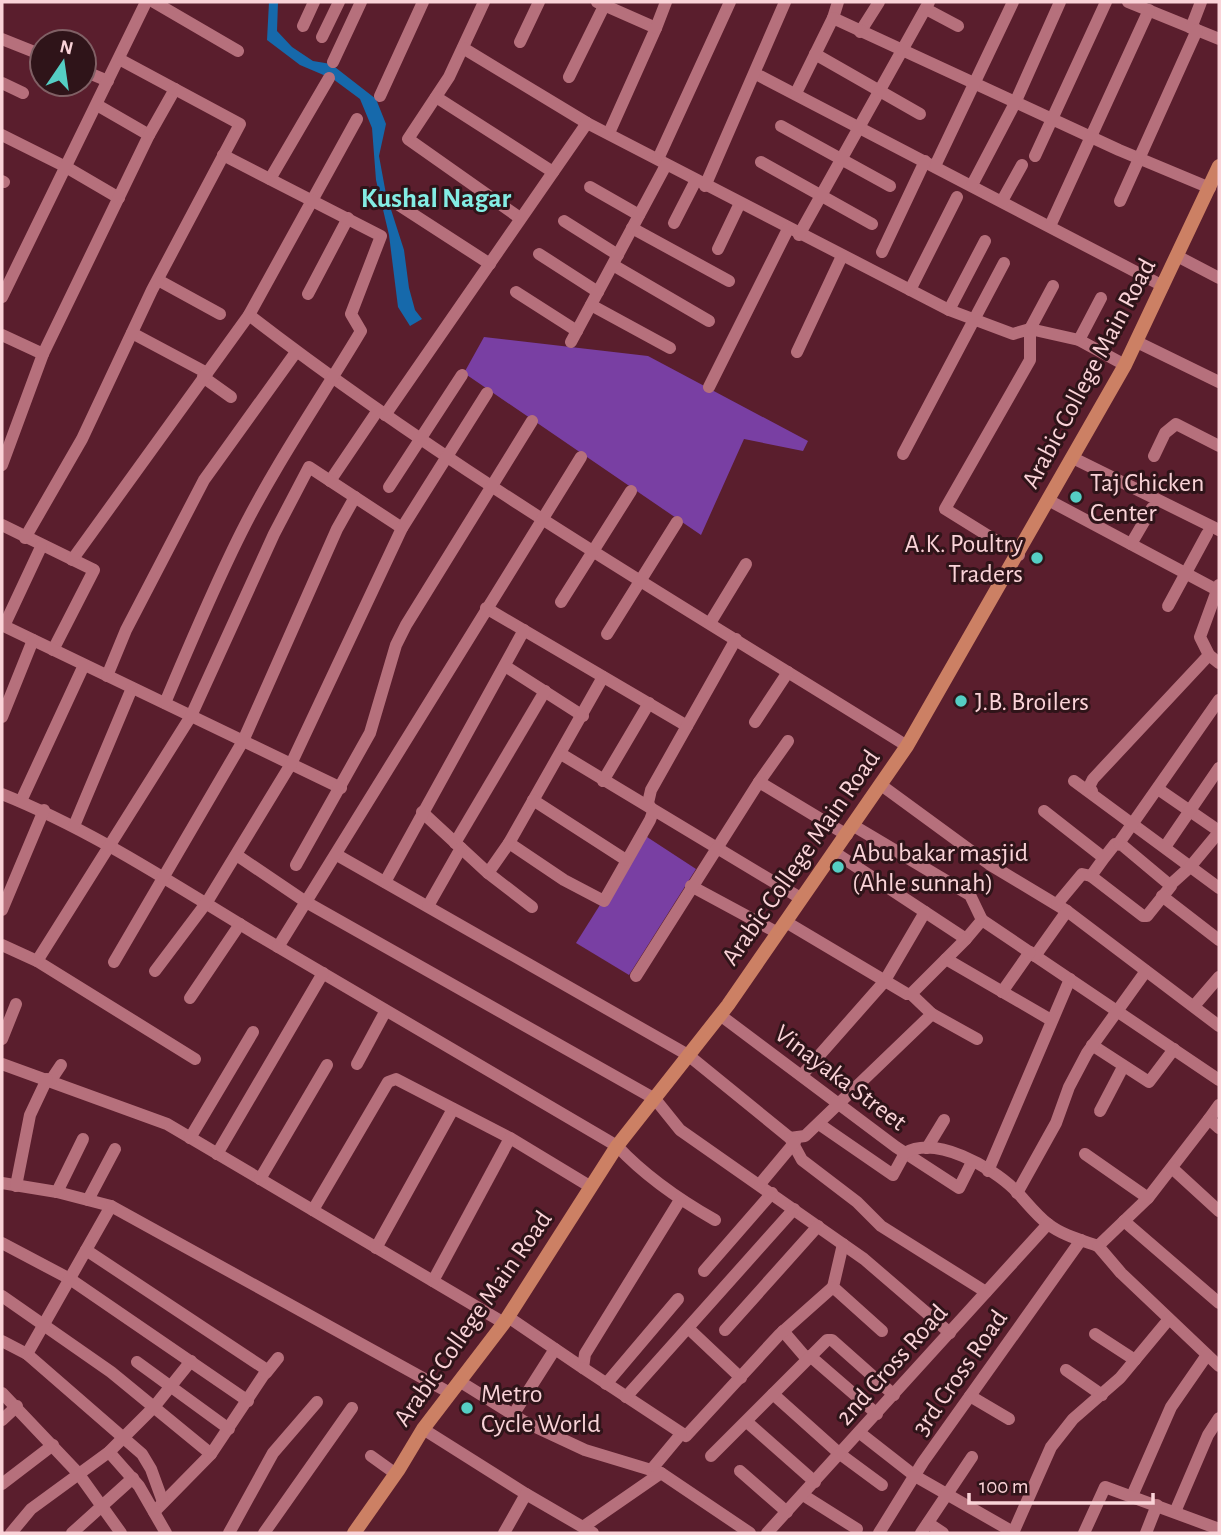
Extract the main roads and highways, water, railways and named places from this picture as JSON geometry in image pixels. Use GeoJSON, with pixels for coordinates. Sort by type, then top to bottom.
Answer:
{"type":"FeatureCollection","features":[{"type":"Feature","properties":{"kind":"main road","name":"Arabic College Main Road"},"geometry":{"type":"LineString","coordinates":[[354,1533],[396,1474],[422,1429],[506,1320],[617,1146],[720,1015],[907,746],[1050,501],[1125,365],[1219,166]]}},
{"type":"Feature","properties":{"kind":"water"},"geometry":{"type":"Polygon","coordinates":[[[269,2],[278,2],[277,31],[292,47],[313,61],[331,64],[376,99],[386,124],[379,156],[386,194],[404,250],[415,310],[422,319],[410,326],[398,307],[389,235],[376,180],[372,128],[360,99],[333,79],[300,65],[267,40],[269,2]]]}},
{"type":"Feature","properties":{"kind":"place","name":"Taj Chicken Center"},"geometry":{"type":"Point","coordinates":[1076,497]}},
{"type":"Feature","properties":{"kind":"place","name":"A.K. Poultry Traders"},"geometry":{"type":"Point","coordinates":[1037,558]}},
{"type":"Feature","properties":{"kind":"place","name":"J.B. Broilers"},"geometry":{"type":"Point","coordinates":[961,701]}},
{"type":"Feature","properties":{"kind":"place","name":"Abu bakar masjid (Ahle sunnah)"},"geometry":{"type":"Point","coordinates":[838,867]}},
{"type":"Feature","properties":{"kind":"place","name":"Metro Cycle World"},"geometry":{"type":"Point","coordinates":[467,1408]}},
{"type":"Feature","properties":{"kind":"district","name":"Kushal Nagar"},"geometry":{"type":"Point","coordinates":[436,197]}}]}
